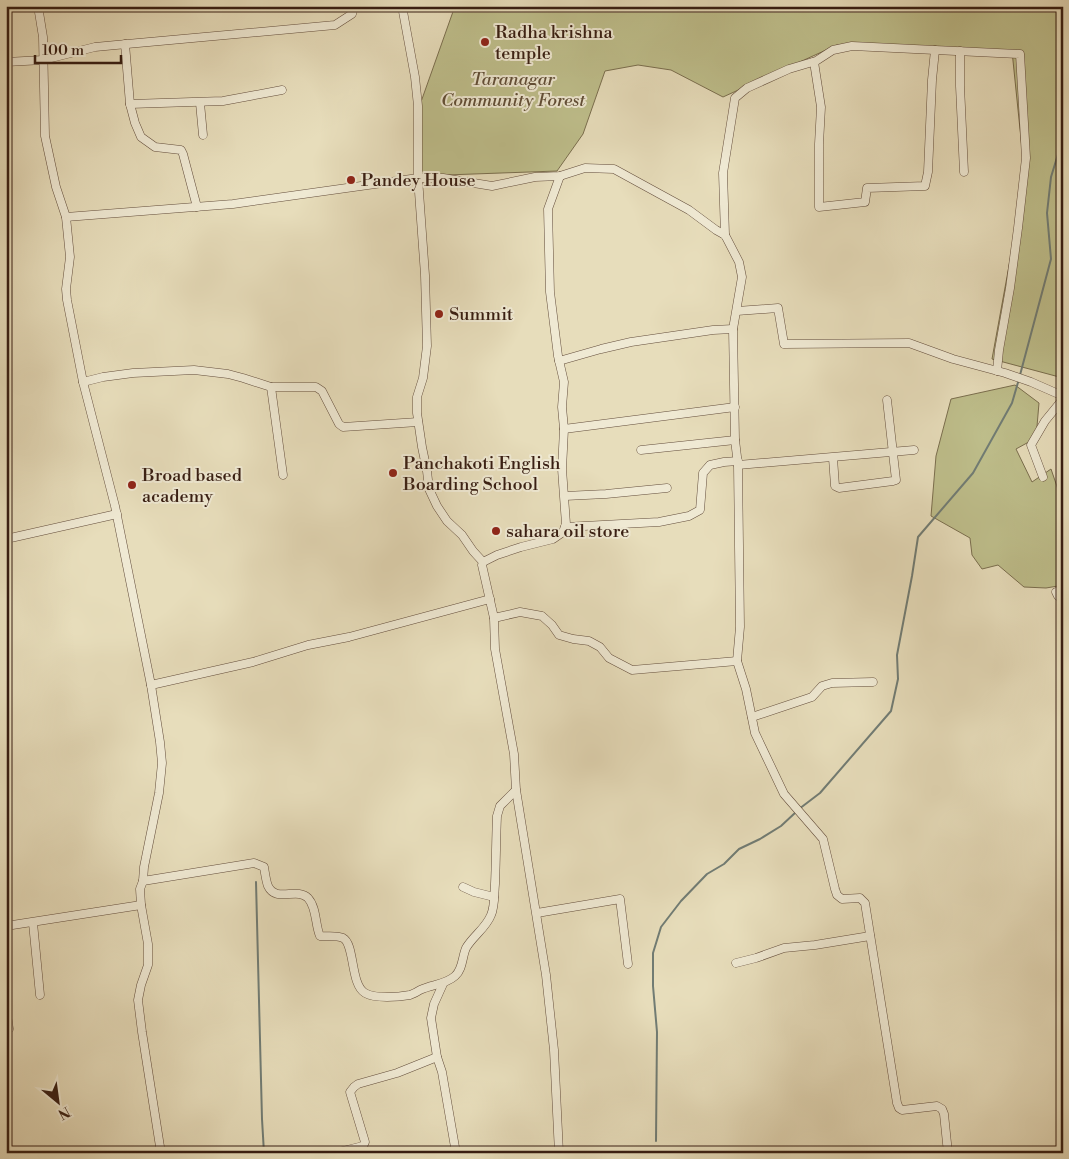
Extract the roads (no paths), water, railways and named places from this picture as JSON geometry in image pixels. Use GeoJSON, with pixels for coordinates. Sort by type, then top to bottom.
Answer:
{"type":"FeatureCollection","features":[{"type":"Feature","properties":{"kind":"street"},"geometry":{"type":"LineString","coordinates":[[38,6],[42,29],[45,136],[56,187],[66,217],[70,257],[66,296],[83,382],[117,514],[151,685],[160,742],[162,764],[159,793],[140,889],[148,944],[148,964],[138,1000],[161,1153]]}},
{"type":"Feature","properties":{"kind":"street"},"geometry":{"type":"LineString","coordinates":[[6,62],[43,60],[94,47],[335,25],[352,14],[354,6]]}},
{"type":"Feature","properties":{"kind":"street"},"geometry":{"type":"LineString","coordinates":[[402,6],[415,77],[418,106],[418,178],[425,275],[426,346],[422,378],[417,397],[418,422],[429,489],[447,521],[483,562],[482,565],[494,618],[495,649],[514,754],[516,790],[546,975],[554,1050],[559,1153]]}},
{"type":"Feature","properties":{"kind":"street"},"geometry":{"type":"LineString","coordinates":[[125,44],[130,104],[134,123],[141,137],[155,147],[181,150],[184,154],[197,207]]}},
{"type":"Feature","properties":{"kind":"street"},"geometry":{"type":"LineString","coordinates":[[948,1153],[942,1109],[938,1106],[902,1110],[899,1108],[865,903],[860,898],[842,899],[834,889],[823,839],[784,794],[755,734],[746,689],[737,661],[740,627],[738,463],[733,329],[742,277],[739,262],[725,234],[723,173],[735,98],[747,88],[789,70],[814,62],[833,50],[852,46],[1020,54],[1026,158],[1010,288],[999,350],[1001,372]]}},
{"type":"Feature","properties":{"kind":"street"},"geometry":{"type":"LineString","coordinates":[[814,62],[821,107],[819,207],[865,202],[867,188],[925,186],[928,172],[935,50]]}},
{"type":"Feature","properties":{"kind":"street"},"geometry":{"type":"LineString","coordinates":[[960,51],[964,172]]}},
{"type":"Feature","properties":{"kind":"street"},"geometry":{"type":"LineString","coordinates":[[130,104],[223,101],[282,90]]}},
{"type":"Feature","properties":{"kind":"street"},"geometry":{"type":"LineString","coordinates":[[200,103],[203,135]]}},
{"type":"Feature","properties":{"kind":"street"},"geometry":{"type":"LineString","coordinates":[[66,217],[233,204],[418,178],[443,178],[492,186],[535,177],[560,176],[585,168],[614,169],[689,210],[716,230],[725,234]]}},
{"type":"Feature","properties":{"kind":"street"},"geometry":{"type":"LineString","coordinates":[[483,562],[521,547],[553,539],[563,532],[566,524],[562,469],[564,382],[550,292],[548,209],[560,176]]}},
{"type":"Feature","properties":{"kind":"street"},"geometry":{"type":"LineString","coordinates":[[737,311],[778,308],[784,344],[909,343],[953,359],[1031,382],[1063,397],[1045,421],[1032,445],[1043,477]]}},
{"type":"Feature","properties":{"kind":"street"},"geometry":{"type":"LineString","coordinates":[[560,362],[602,348],[630,342],[713,330],[733,329]]}},
{"type":"Feature","properties":{"kind":"street"},"geometry":{"type":"LineString","coordinates":[[83,382],[132,373],[200,370],[243,378],[271,387],[316,386],[322,391],[339,424],[344,427],[418,422]]}},
{"type":"Feature","properties":{"kind":"street"},"geometry":{"type":"LineString","coordinates":[[271,387],[283,475]]}},
{"type":"Feature","properties":{"kind":"street"},"geometry":{"type":"LineString","coordinates":[[833,458],[835,486],[839,488],[896,480],[887,400]]}},
{"type":"Feature","properties":{"kind":"street"},"geometry":{"type":"LineString","coordinates":[[564,429],[736,407]]}},
{"type":"Feature","properties":{"kind":"street"},"geometry":{"type":"LineString","coordinates":[[641,450],[736,440]]}},
{"type":"Feature","properties":{"kind":"street"},"geometry":{"type":"LineString","coordinates":[[565,527],[659,522],[689,516],[700,510],[703,474],[710,466],[724,462],[738,463],[833,458],[914,450]]}},
{"type":"Feature","properties":{"kind":"street"},"geometry":{"type":"LineString","coordinates":[[565,496],[666,488]]}},
{"type":"Feature","properties":{"kind":"street"},"geometry":{"type":"LineString","coordinates":[[6,539],[117,514]]}},
{"type":"Feature","properties":{"kind":"street"},"geometry":{"type":"LineString","coordinates":[[1056,592],[1063,600]]}},
{"type":"Feature","properties":{"kind":"street"},"geometry":{"type":"LineString","coordinates":[[151,685],[253,662],[308,645],[349,637],[490,600]]}},
{"type":"Feature","properties":{"kind":"street"},"geometry":{"type":"LineString","coordinates":[[494,618],[520,612],[542,616],[559,635],[590,641],[600,647],[609,658],[632,670],[737,661]]}},
{"type":"Feature","properties":{"kind":"street"},"geometry":{"type":"LineString","coordinates":[[752,717],[812,697],[822,686],[832,683],[872,682]]}},
{"type":"Feature","properties":{"kind":"street"},"geometry":{"type":"LineString","coordinates":[[142,881],[254,863],[264,867],[268,886],[273,893],[300,895],[309,899],[320,936],[341,938],[348,943],[352,964],[362,991],[371,996],[392,997],[411,995],[426,987],[443,984],[456,976],[470,941],[491,916],[494,897],[498,816],[500,806],[516,790]]}},
{"type":"Feature","properties":{"kind":"street"},"geometry":{"type":"LineString","coordinates":[[463,887],[494,897]]}},
{"type":"Feature","properties":{"kind":"street"},"geometry":{"type":"LineString","coordinates":[[537,913],[620,899],[628,964]]}},
{"type":"Feature","properties":{"kind":"street"},"geometry":{"type":"LineString","coordinates":[[6,926],[141,905]]}},
{"type":"Feature","properties":{"kind":"street"},"geometry":{"type":"LineString","coordinates":[[33,923],[40,995]]}},
{"type":"Feature","properties":{"kind":"street"},"geometry":{"type":"LineString","coordinates":[[736,963],[784,948],[870,936]]}},
{"type":"Feature","properties":{"kind":"street"},"geometry":{"type":"LineString","coordinates":[[443,984],[434,1004],[431,1018],[456,1153]]}},
{"type":"Feature","properties":{"kind":"street"},"geometry":{"type":"LineString","coordinates":[[6,1008],[9,1029]]}},
{"type":"Feature","properties":{"kind":"street"},"geometry":{"type":"LineString","coordinates":[[335,1153],[362,1146],[366,1142],[350,1092],[354,1087],[437,1057]]}},
{"type":"Feature","properties":{"kind":"waterway"},"geometry":{"type":"LineString","coordinates":[[1020,375],[1051,259],[1047,213],[1051,177],[1063,138]]}},
{"type":"Feature","properties":{"kind":"waterway"},"geometry":{"type":"LineString","coordinates":[[799,809],[820,793],[891,711],[898,679],[897,655],[918,537],[973,473],[1012,403],[1019,379]]}},
{"type":"Feature","properties":{"kind":"waterway"},"geometry":{"type":"LineString","coordinates":[[656,1141],[657,1032],[653,986],[653,953],[661,927],[681,901],[707,874],[724,864],[739,849],[781,826],[796,812]]}},
{"type":"Feature","properties":{"kind":"waterway"},"geometry":{"type":"LineString","coordinates":[[256,882],[264,1153]]}},
{"type":"Feature","properties":{"kind":"place","name":"Radha krishna temple"},"geometry":{"type":"Point","coordinates":[485,42]}},
{"type":"Feature","properties":{"kind":"place","name":"Pandey House"},"geometry":{"type":"Point","coordinates":[351,180]}},
{"type":"Feature","properties":{"kind":"place","name":"Summit"},"geometry":{"type":"Point","coordinates":[439,314]}},
{"type":"Feature","properties":{"kind":"place","name":"Panchakoti English Boarding School"},"geometry":{"type":"Point","coordinates":[393,473]}},
{"type":"Feature","properties":{"kind":"place","name":"Broad based academy"},"geometry":{"type":"Point","coordinates":[132,485]}},
{"type":"Feature","properties":{"kind":"place","name":"sahara oil store"},"geometry":{"type":"Point","coordinates":[496,531]}},
{"type":"Feature","properties":{"kind":"park label","name":"Taranagar Community Forest"},"geometry":{"type":"Point","coordinates":[513,89]}}]}
